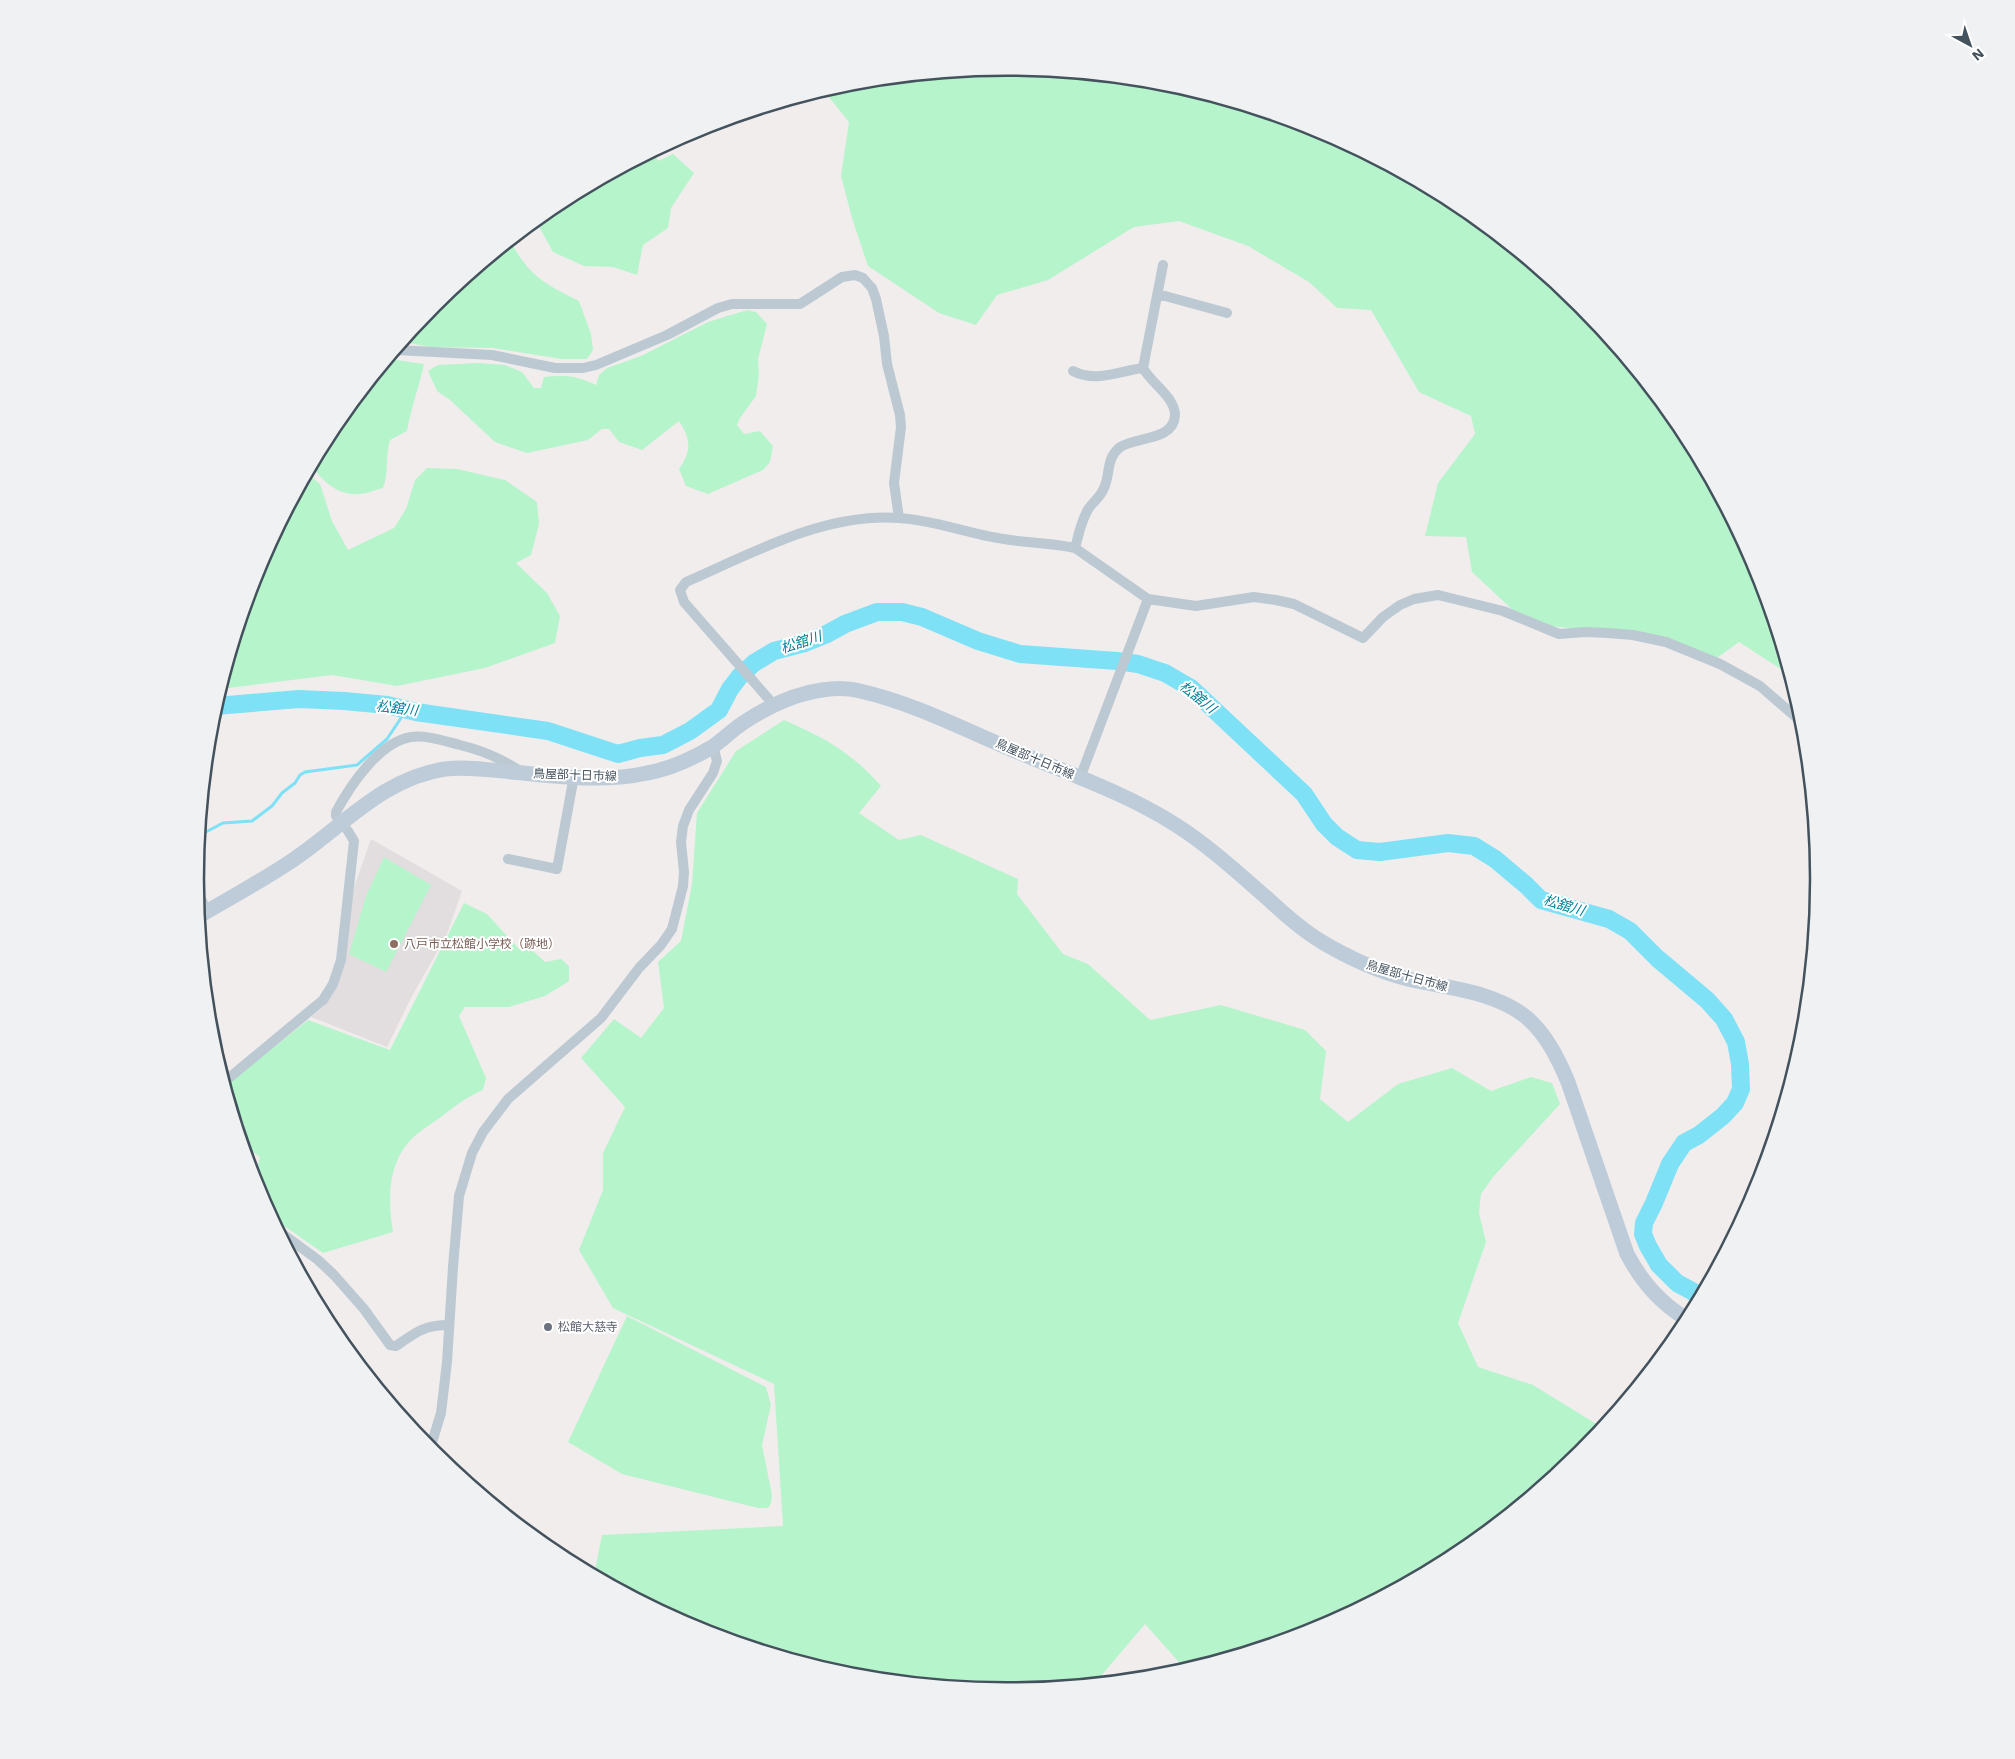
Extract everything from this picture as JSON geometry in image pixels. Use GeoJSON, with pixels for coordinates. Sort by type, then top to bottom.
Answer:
{"type":"FeatureCollection","features":[{"type":"Feature","properties":{"kind":"main road","name":"鳥屋部十日市線"},"geometry":{"type":"LineString","coordinates":[[205,913],[294,859],[377,796],[400,782],[425,773],[447,769],[470,768],[610,778],[656,772],[683,762],[713,746],[743,723],[774,705],[797,695],[824,690],[855,689],[895,700],[1080,778],[1175,824],[1209,848],[1316,938],[1342,954],[1380,971],[1497,1001],[1525,1016],[1547,1040],[1561,1066],[1627,1254],[1646,1286],[1658,1298],[1682,1315]]}},
{"type":"Feature","properties":{"kind":"street"},"geometry":{"type":"LineString","coordinates":[[1075,548],[1082,521],[1103,490],[1109,461],[1114,453],[1128,443],[1165,432],[1172,425],[1175,416],[1173,405],[1144,368],[1162,265]]}},
{"type":"Feature","properties":{"kind":"street"},"geometry":{"type":"LineString","coordinates":[[404,350],[492,355],[555,368],[596,366],[667,335],[718,308],[732,304],[800,304],[842,277],[856,275],[863,278],[872,288],[876,299],[884,336],[887,364],[900,415],[901,427],[894,483],[898,518]]}},
{"type":"Feature","properties":{"kind":"street"},"geometry":{"type":"LineString","coordinates":[[1158,294],[1227,313]]}},
{"type":"Feature","properties":{"kind":"street"},"geometry":{"type":"LineString","coordinates":[[1073,371],[1093,377],[1144,368]]}},
{"type":"Feature","properties":{"kind":"street"},"geometry":{"type":"LineString","coordinates":[[774,705],[684,602],[680,590],[686,582],[789,537],[832,524],[854,520],[898,518],[948,525],[1003,539],[1075,548],[1148,600],[1196,606],[1254,597],[1276,600],[1294,604],[1363,638],[1383,617],[1400,605],[1438,595],[1503,611],[1559,634],[1608,632],[1666,642],[1720,664],[1760,686],[1793,714]]}},
{"type":"Feature","properties":{"kind":"street"},"geometry":{"type":"LineString","coordinates":[[1080,778],[1148,600]]}},
{"type":"Feature","properties":{"kind":"street"},"geometry":{"type":"LineString","coordinates":[[230,1077],[324,1000],[333,984],[341,960],[354,854],[354,842],[336,816],[336,812],[362,773],[384,750],[405,739],[423,737],[467,747],[508,763],[524,773]]}},
{"type":"Feature","properties":{"kind":"street"},"geometry":{"type":"LineString","coordinates":[[433,1440],[441,1413],[447,1362],[460,1196],[472,1154],[483,1132],[508,1099],[601,1018],[639,968],[672,930],[683,886],[684,872],[681,842],[683,826],[689,810],[713,773],[717,761],[713,746]]}},
{"type":"Feature","properties":{"kind":"street"},"geometry":{"type":"LineString","coordinates":[[508,859],[557,869],[574,776]]}},
{"type":"Feature","properties":{"kind":"street"},"geometry":{"type":"LineString","coordinates":[[289,1239],[318,1260],[334,1275],[364,1309],[390,1345],[396,1346],[424,1328],[433,1325],[449,1325]]}},
{"type":"Feature","properties":{"kind":"shaded area","name":"八戸市立松館小学校（跡地）"},"geometry":{"type":"Polygon","coordinates":[[[371,839],[462,891],[447,934],[412,996],[387,1047],[311,1017],[324,1006],[331,993],[351,896],[371,839]]]}},
{"type":"Feature","properties":{"kind":"green space"},"geometry":{"type":"Polygon","coordinates":[[[1008,76],[1112,83],[1164,92],[1266,119],[1315,137],[1363,159],[1409,184],[1454,212],[1496,242],[1537,276],[1611,350],[1645,391],[1675,433],[1703,478],[1728,524],[1750,572],[1768,621],[1782,670],[1739,642],[1717,658],[1683,647],[1570,628],[1547,626],[1517,614],[1472,572],[1466,537],[1425,536],[1438,483],[1475,434],[1471,416],[1419,392],[1371,310],[1337,308],[1309,282],[1248,246],[1179,221],[1134,227],[1048,280],[997,295],[976,325],[939,313],[868,266],[852,218],[841,176],[849,122],[829,97],[903,83],[955,78],[1008,76]]]}},
{"type":"Feature","properties":{"kind":"green space"},"geometry":{"type":"Polygon","coordinates":[[[673,154],[694,173],[671,208],[668,228],[643,245],[637,275],[613,267],[584,266],[553,252],[539,227],[606,184],[656,157],[658,161],[673,154]]]}},
{"type":"Feature","properties":{"kind":"green space"},"geometry":{"type":"Polygon","coordinates":[[[514,246],[524,263],[539,278],[579,301],[591,334],[593,350],[587,359],[562,359],[493,348],[431,347],[410,343],[478,276],[514,246]]]}},
{"type":"Feature","properties":{"kind":"green space"},"geometry":{"type":"Polygon","coordinates":[[[747,310],[756,312],[767,324],[758,359],[759,375],[756,396],[737,425],[744,434],[760,431],[773,446],[770,462],[763,470],[708,494],[686,486],[679,469],[688,450],[688,440],[679,421],[642,450],[619,442],[609,429],[602,429],[588,440],[527,453],[495,442],[450,400],[437,391],[428,371],[438,365],[478,363],[505,365],[522,372],[534,388],[541,388],[544,377],[559,376],[571,376],[596,385],[599,375],[607,368],[641,356],[708,322],[747,310]]]}},
{"type":"Feature","properties":{"kind":"green space"},"geometry":{"type":"Polygon","coordinates":[[[396,360],[424,364],[407,431],[390,440],[383,488],[362,494],[345,493],[332,487],[316,471],[340,433],[370,391],[396,360]]]}},
{"type":"Feature","properties":{"kind":"green space"},"geometry":{"type":"Polygon","coordinates":[[[427,468],[457,469],[505,480],[537,502],[539,524],[531,555],[516,563],[547,593],[560,616],[555,643],[485,668],[397,686],[332,675],[228,688],[247,621],[265,572],[287,524],[312,478],[320,484],[332,521],[348,550],[394,528],[406,509],[415,480],[427,468]]]}},
{"type":"Feature","properties":{"kind":"green space"},"geometry":{"type":"Polygon","coordinates":[[[784,720],[837,747],[859,764],[881,786],[859,813],[899,840],[921,835],[1018,879],[1017,894],[1063,954],[1088,964],[1150,1020],[1221,1005],[1305,1030],[1326,1051],[1320,1099],[1348,1122],[1398,1084],[1452,1068],[1491,1091],[1531,1077],[1552,1083],[1560,1104],[1493,1177],[1481,1194],[1479,1213],[1486,1242],[1458,1323],[1478,1367],[1533,1385],[1597,1424],[1537,1483],[1496,1517],[1454,1547],[1409,1575],[1363,1600],[1315,1622],[1266,1640],[1180,1663],[1145,1624],[1100,1677],[1008,1683],[955,1681],[903,1676],[851,1667],[749,1640],[700,1622],[652,1600],[595,1568],[602,1535],[783,1526],[774,1384],[613,1308],[579,1250],[603,1190],[603,1153],[625,1107],[581,1058],[614,1019],[641,1038],[664,1008],[658,962],[681,941],[692,884],[697,813],[736,751],[784,720]]]}},
{"type":"Feature","properties":{"kind":"green space"},"geometry":{"type":"Polygon","coordinates":[[[384,857],[431,885],[386,972],[349,954],[366,896],[384,857]]]}},
{"type":"Feature","properties":{"kind":"green space"},"geometry":{"type":"Polygon","coordinates":[[[464,903],[487,914],[519,949],[531,949],[545,962],[561,959],[569,966],[569,981],[545,996],[509,1007],[465,1007],[459,1016],[486,1078],[483,1090],[465,1099],[422,1130],[401,1153],[396,1163],[391,1186],[390,1209],[393,1232],[323,1253],[282,1225],[257,1166],[260,1157],[252,1152],[247,1138],[231,1083],[308,1020],[390,1050],[464,903]]]}},
{"type":"Feature","properties":{"kind":"green space"},"geometry":{"type":"Polygon","coordinates":[[[627,1316],[766,1387],[771,1405],[762,1445],[772,1495],[768,1508],[758,1508],[622,1474],[568,1442],[627,1316]]]}},
{"type":"Feature","properties":{"kind":"waterway","name":"松舘川"},"geometry":{"type":"LineString","coordinates":[[224,705],[299,699],[387,705],[416,712],[548,731],[618,754],[640,748],[663,745],[690,731],[719,710],[730,689],[740,676],[754,663],[774,651],[805,643],[845,624],[877,612],[902,612],[922,617],[978,641],[1020,654],[1117,661],[1138,664],[1165,673],[1191,688],[1304,794],[1324,824],[1337,837],[1357,850],[1380,852],[1448,843],[1474,846],[1495,859],[1541,900],[1609,919],[1630,931],[1657,958],[1707,1000],[1724,1019],[1736,1042],[1740,1064],[1741,1089],[1735,1103],[1723,1116],[1699,1135],[1684,1143],[1670,1164],[1644,1223],[1643,1234],[1659,1265],[1677,1283],[1696,1293]]}},
{"type":"Feature","properties":{"kind":"waterway"},"geometry":{"type":"LineString","coordinates":[[206,832],[223,823],[252,821],[272,806],[282,793],[305,772],[357,765],[387,739],[401,718],[401,708]]}},
{"type":"Feature","properties":{"kind":"place","name":"八戸市立松館小学校（跡地）"},"geometry":{"type":"Point","coordinates":[394,944]}},
{"type":"Feature","properties":{"kind":"place","name":"松館大慈寺"},"geometry":{"type":"Point","coordinates":[548,1327]}}]}
